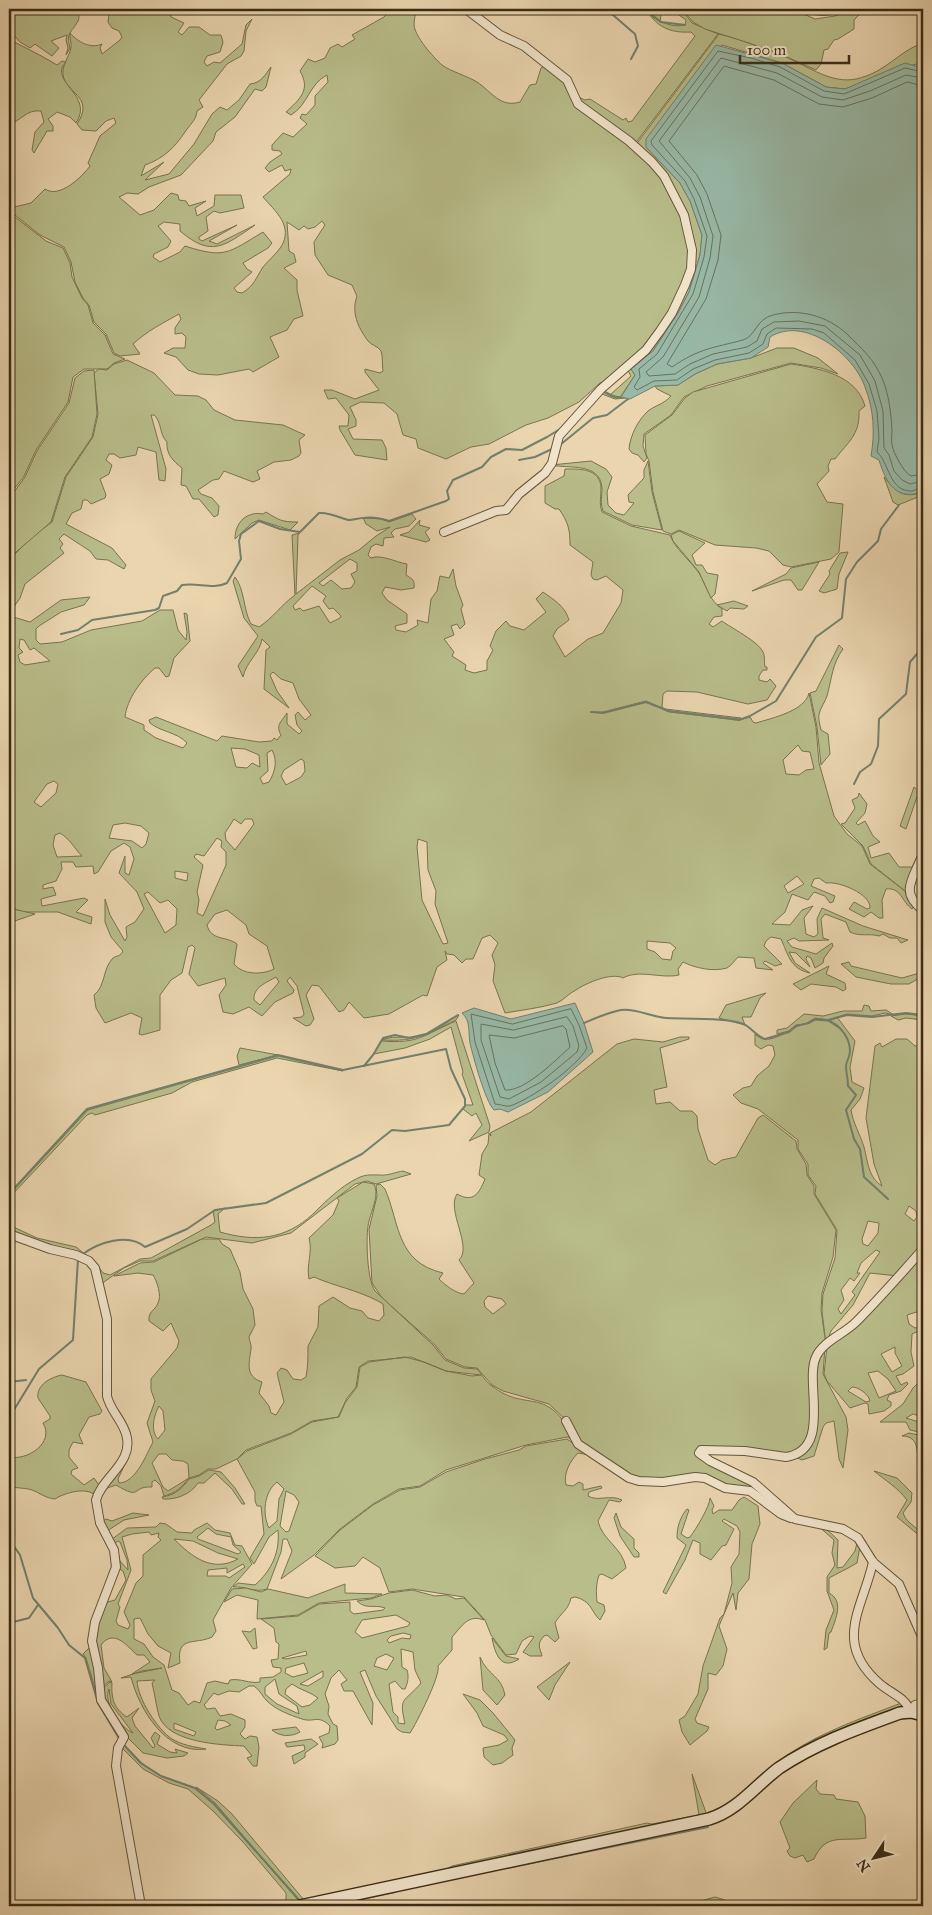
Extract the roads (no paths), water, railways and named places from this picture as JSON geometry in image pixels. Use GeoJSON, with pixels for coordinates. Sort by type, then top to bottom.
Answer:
{"type":"FeatureCollection","features":[{"type":"Feature","properties":{"kind":"street"},"geometry":{"type":"LineString","coordinates":[[444,532],[496,510],[506,510],[519,494],[545,473],[552,463],[559,436],[601,389],[646,350],[668,319],[691,269],[692,250],[684,215],[664,176],[652,162],[578,104],[567,80],[524,46],[500,35],[466,9]]}},
{"type":"Feature","properties":{"kind":"street"},"geometry":{"type":"LineString","coordinates":[[923,853],[909,891],[912,900],[923,910]]}},
{"type":"Feature","properties":{"kind":"street"},"geometry":{"type":"LineString","coordinates":[[9,1234],[84,1258],[93,1264],[99,1275],[108,1336],[106,1396],[109,1405],[125,1430],[128,1445],[122,1462],[100,1490],[96,1500],[100,1523],[114,1550],[116,1567],[93,1627],[92,1641],[98,1668],[101,1700],[124,1737],[116,1754],[116,1766],[141,1906]]}},
{"type":"Feature","properties":{"kind":"street"},"geometry":{"type":"LineString","coordinates":[[795,1519],[753,1482],[710,1461],[699,1453],[701,1450],[729,1450],[786,1457],[794,1456],[801,1451],[808,1442],[814,1424],[816,1403],[813,1365],[816,1355],[854,1324],[923,1249]]}},
{"type":"Feature","properties":{"kind":"street"},"geometry":{"type":"LineString","coordinates":[[566,1421],[578,1444],[629,1478],[639,1481],[663,1482],[695,1477],[705,1478],[725,1488],[750,1491],[781,1514],[843,1530],[858,1538],[872,1562],[899,1584],[923,1638]]}},
{"type":"Feature","properties":{"kind":"street"},"geometry":{"type":"LineString","coordinates":[[872,1562],[855,1614],[853,1630],[856,1647],[870,1675],[908,1703],[911,1712]]}},
{"type":"Feature","properties":{"kind":"street"},"geometry":{"type":"LineString","coordinates":[[911,1712],[915,1705],[923,1703]]}},
{"type":"Feature","properties":{"kind":"street"},"geometry":{"type":"LineString","coordinates":[[300,1906],[709,1819],[733,1808],[778,1769],[802,1754],[900,1713],[923,1714]]}},
{"type":"Feature","properties":{"kind":"water"},"geometry":{"type":"Polygon","coordinates":[[[716,45],[782,63],[826,87],[845,89],[905,63],[923,68],[923,492],[906,494],[899,492],[889,483],[879,460],[871,456],[873,439],[872,413],[865,387],[859,375],[839,351],[813,335],[798,331],[784,332],[770,337],[768,347],[751,358],[717,364],[695,374],[678,385],[655,386],[630,399],[621,397],[635,375],[631,369],[653,351],[678,313],[689,292],[700,255],[702,235],[690,201],[680,183],[646,147],[646,139],[716,45]]]}},
{"type":"Feature","properties":{"kind":"water"},"geometry":{"type":"Polygon","coordinates":[[[575,1003],[584,1023],[593,1052],[548,1092],[508,1112],[500,1109],[494,1110],[487,1098],[480,1078],[470,1043],[468,1023],[462,1013],[474,1008],[511,1019],[575,1003]]]}},
{"type":"Feature","properties":{"kind":"waterway"},"geometry":{"type":"LineString","coordinates":[[606,9],[635,34],[638,46],[631,59]]}},
{"type":"Feature","properties":{"kind":"waterway"},"geometry":{"type":"LineString","coordinates":[[644,9],[661,22],[685,25]]}},
{"type":"Feature","properties":{"kind":"waterway"},"geometry":{"type":"LineString","coordinates":[[603,391],[617,398],[621,397]]}},
{"type":"Feature","properties":{"kind":"waterway"},"geometry":{"type":"LineString","coordinates":[[560,445],[593,418],[607,415],[628,399]]}},
{"type":"Feature","properties":{"kind":"waterway"},"geometry":{"type":"LineString","coordinates":[[61,634],[78,630],[92,620],[155,610],[159,608],[163,596],[177,591],[182,585],[216,586],[227,583],[241,559],[239,541],[241,534],[259,521],[280,529],[300,532],[319,513],[348,520],[379,518],[389,521],[446,501],[449,499],[447,491],[453,480],[482,467],[491,457],[506,449],[522,450],[547,437],[560,429],[574,414]]}},
{"type":"Feature","properties":{"kind":"waterway"},"geometry":{"type":"LineString","coordinates":[[519,460],[535,457],[554,448]]}},
{"type":"Feature","properties":{"kind":"waterway"},"geometry":{"type":"LineString","coordinates":[[592,712],[603,713],[646,702],[669,711],[739,720],[776,701],[816,637],[842,618],[846,579],[857,562],[878,541],[881,529],[899,505]]}},
{"type":"Feature","properties":{"kind":"waterway"},"geometry":{"type":"LineString","coordinates":[[854,784],[860,772],[871,764],[878,746],[879,719],[906,694],[910,662],[923,647]]}},
{"type":"Feature","properties":{"kind":"waterway"},"geometry":{"type":"LineString","coordinates":[[584,1023],[612,1012],[621,1010],[638,1011],[666,1018],[732,1021],[747,1026],[765,1039],[789,1032],[796,1026],[809,1023],[815,1019],[828,1020],[847,1015],[872,1017],[906,1013],[923,1015]]}},
{"type":"Feature","properties":{"kind":"waterway"},"geometry":{"type":"LineString","coordinates":[[364,1066],[383,1038],[395,1035],[409,1038],[426,1034],[458,1015]]}},
{"type":"Feature","properties":{"kind":"waterway"},"geometry":{"type":"LineString","coordinates":[[829,1021],[844,1033],[850,1046],[846,1066],[848,1086],[856,1095],[846,1110],[854,1139],[860,1149],[864,1177],[888,1199]]}},
{"type":"Feature","properties":{"kind":"waterway"},"geometry":{"type":"LineString","coordinates":[[9,1194],[87,1109],[278,1055],[343,1070],[446,1049],[451,1069],[465,1099],[465,1106],[449,1125],[405,1131],[392,1130],[362,1154],[266,1203],[215,1210],[187,1229],[145,1247],[130,1240],[122,1240],[105,1243],[83,1254],[67,1249]]}},
{"type":"Feature","properties":{"kind":"waterway"},"geometry":{"type":"LineString","coordinates":[[9,1418],[39,1369],[73,1340],[78,1259]]}},
{"type":"Feature","properties":{"kind":"waterway"},"geometry":{"type":"LineString","coordinates":[[9,1382],[26,1380]]}},
{"type":"Feature","properties":{"kind":"waterway"},"geometry":{"type":"LineString","coordinates":[[9,1539],[20,1555],[33,1598],[58,1628],[69,1645],[85,1658],[98,1703],[120,1740]]}},
{"type":"Feature","properties":{"kind":"waterway"},"geometry":{"type":"LineString","coordinates":[[9,1623],[29,1618],[38,1605]]}},
{"type":"Feature","properties":{"kind":"waterway"},"geometry":{"type":"LineString","coordinates":[[123,1744],[141,1763],[161,1776],[195,1788],[214,1804],[300,1901]]}},
{"type":"Feature","properties":{"kind":"waterway"},"geometry":{"type":"LineString","coordinates":[[507,1868],[708,1827]]}},
{"type":"Feature","properties":{"kind":"waterway"},"geometry":{"type":"LineString","coordinates":[[329,1906],[395,1892]]}}]}
